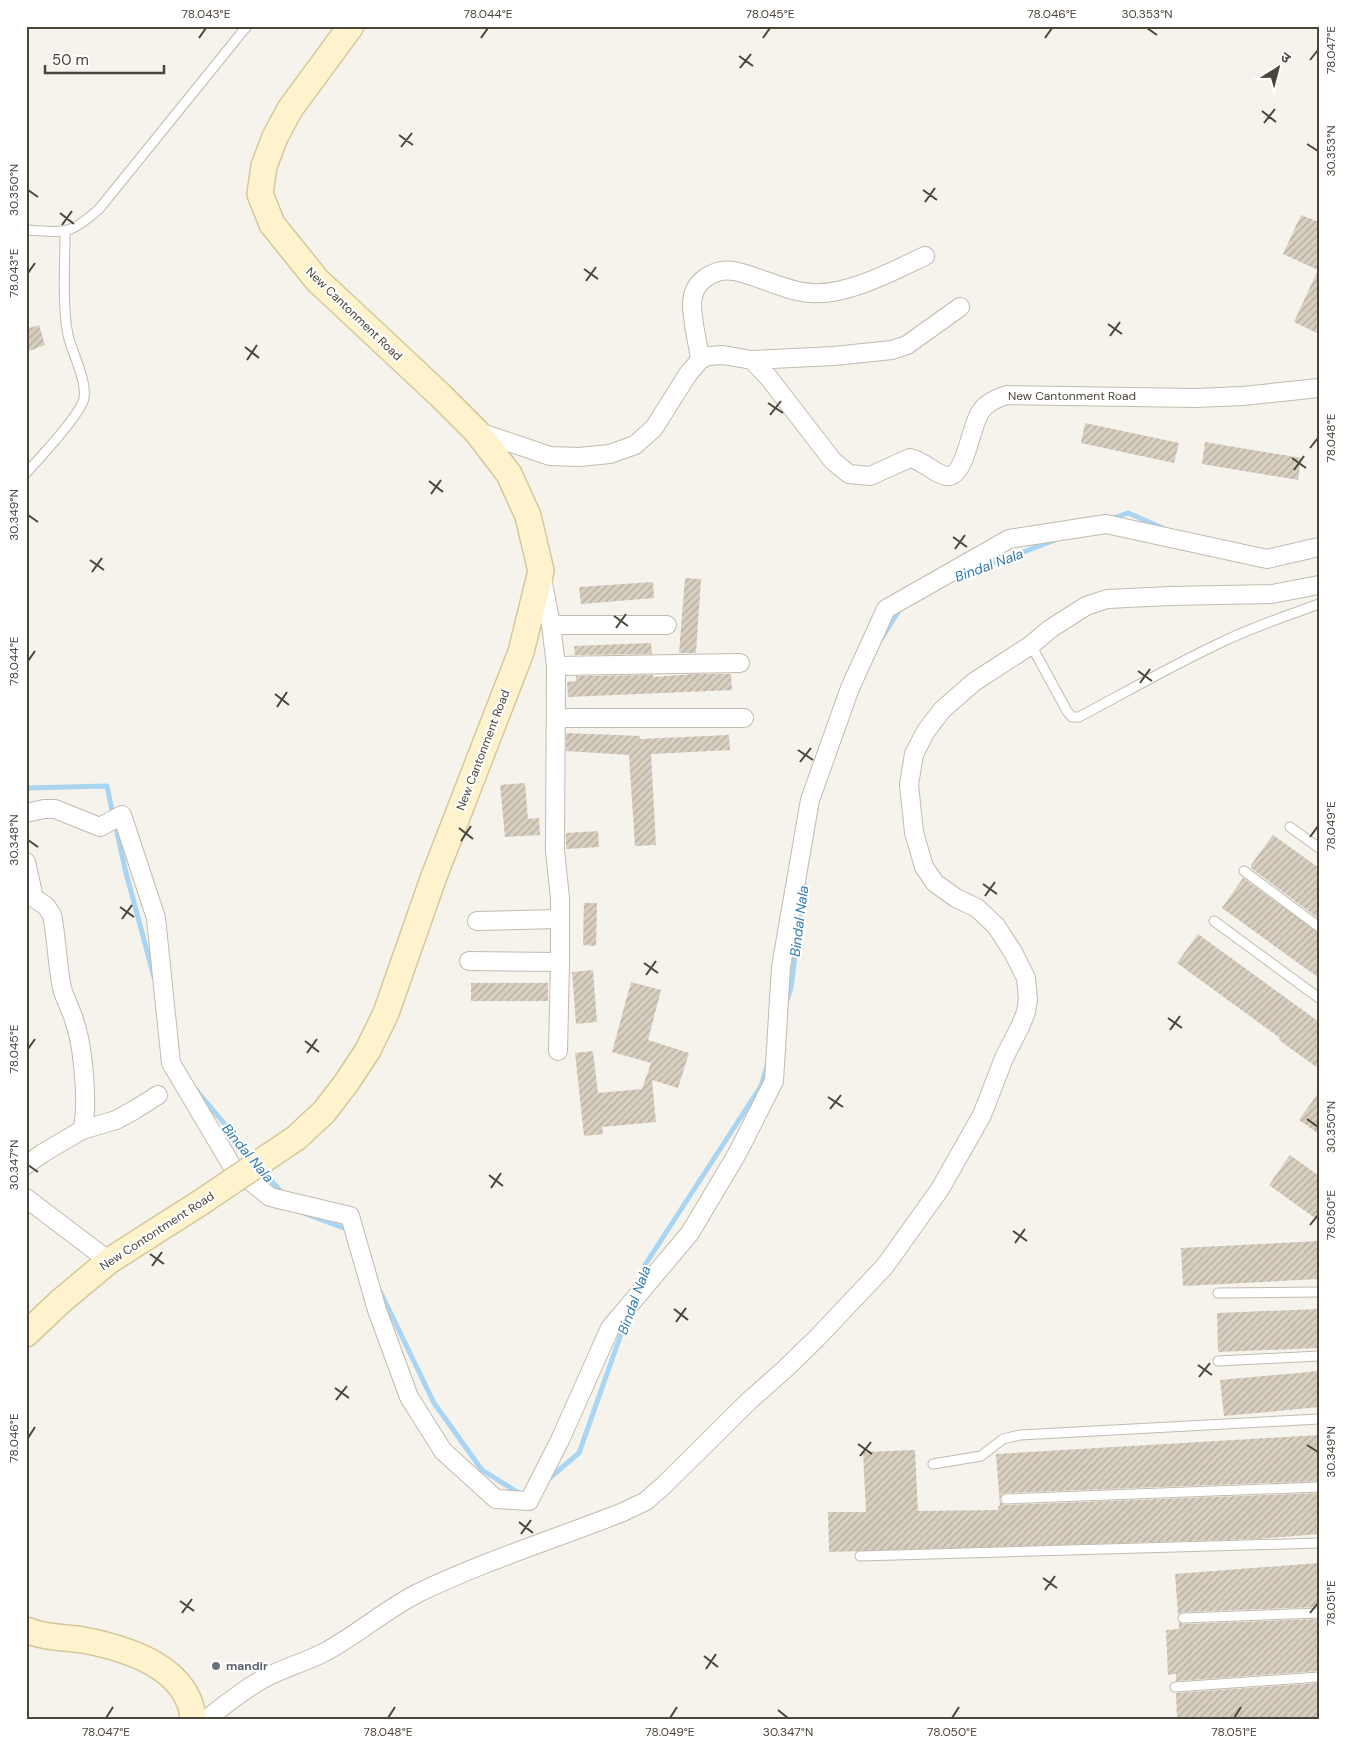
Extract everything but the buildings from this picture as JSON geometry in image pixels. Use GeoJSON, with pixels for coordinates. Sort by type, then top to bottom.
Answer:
{"type":"FeatureCollection","features":[{"type":"Feature","properties":{"kind":"street","name":"New Cantonment Road"},"geometry":{"type":"LineString","coordinates":[[296,1138],[324,1112],[347,1082],[368,1050],[386,1013],[433,880],[521,652],[541,571],[528,516],[509,474],[476,431],[317,280],[272,224],[260,194],[264,166],[282,123],[290,109],[351,26]]}},
{"type":"Feature","properties":{"kind":"street"},"geometry":{"type":"LineString","coordinates":[[925,256],[836,292],[802,292],[733,271],[707,275],[697,285],[692,302],[700,360],[708,356],[723,355],[752,360],[834,356],[892,350],[907,345],[960,307]]}},
{"type":"Feature","properties":{"kind":"street","name":"New Cantonment Road"},"geometry":{"type":"LineString","coordinates":[[476,431],[550,456],[579,458],[610,454],[635,444],[654,428],[688,374],[700,360]]}},
{"type":"Feature","properties":{"kind":"street","name":"New Cantonment Road"},"geometry":{"type":"LineString","coordinates":[[752,360],[769,378],[833,461],[849,474],[860,476],[880,473],[910,458],[925,464],[942,475],[954,474],[960,467],[966,453],[974,424],[981,410],[994,399],[1007,395],[1196,398],[1242,396],[1319,388]]}},
{"type":"Feature","properties":{"kind":"street"},"geometry":{"type":"LineString","coordinates":[[26,812],[44,808],[55,809],[100,827],[122,815],[156,918],[170,1063],[232,1166],[270,1197],[350,1216],[377,1310],[409,1397],[443,1450],[496,1499],[530,1501],[560,1440],[610,1328],[690,1233],[737,1154],[774,1081],[781,967],[810,800],[850,688],[886,609],[1010,538],[1106,524],[1267,559],[1319,547]]}},
{"type":"Feature","properties":{"kind":"street"},"geometry":{"type":"LineString","coordinates":[[541,571],[556,666],[555,851],[560,919],[558,1051]]}},
{"type":"Feature","properties":{"kind":"street"},"geometry":{"type":"LineString","coordinates":[[207,1719],[253,1684],[325,1652],[418,1593],[457,1575],[623,1512],[646,1501],[817,1338],[885,1266],[940,1190],[982,1115],[1004,1058],[1020,1027],[1028,999],[1026,978],[1013,952],[996,926],[976,908],[956,898],[935,883],[924,867],[914,832],[909,785],[914,754],[926,731],[942,710],[974,682],[1031,645],[1050,629],[1086,606],[1107,599],[1272,594],[1319,585]]}},
{"type":"Feature","properties":{"kind":"street"},"geometry":{"type":"LineString","coordinates":[[551,625],[667,625]]}},
{"type":"Feature","properties":{"kind":"street"},"geometry":{"type":"LineString","coordinates":[[556,666],[740,663]]}},
{"type":"Feature","properties":{"kind":"street"},"geometry":{"type":"LineString","coordinates":[[557,718],[744,718]]}},
{"type":"Feature","properties":{"kind":"street"},"geometry":{"type":"LineString","coordinates":[[26,862],[34,898],[46,906],[52,915],[62,987],[66,1004],[75,1021],[79,1038],[85,1117],[82,1130]]}},
{"type":"Feature","properties":{"kind":"street"},"geometry":{"type":"LineString","coordinates":[[477,921],[560,919]]}},
{"type":"Feature","properties":{"kind":"street"},"geometry":{"type":"LineString","coordinates":[[469,961],[560,962]]}},
{"type":"Feature","properties":{"kind":"street"},"geometry":{"type":"LineString","coordinates":[[26,1165],[82,1130],[116,1120],[158,1095]]}},
{"type":"Feature","properties":{"kind":"street","name":"New Contontment Road"},"geometry":{"type":"LineString","coordinates":[[26,1334],[60,1301],[110,1261],[296,1138]]}},
{"type":"Feature","properties":{"kind":"street"},"geometry":{"type":"LineString","coordinates":[[26,1198],[110,1261]]}},
{"type":"Feature","properties":{"kind":"street"},"geometry":{"type":"LineString","coordinates":[[26,1630],[40,1636],[83,1640],[122,1649],[150,1661],[176,1681],[190,1703],[193,1719]]}},
{"type":"Feature","properties":{"kind":"lane"},"geometry":{"type":"LineString","coordinates":[[26,230],[65,232],[73,230],[85,222],[99,209],[247,26]]}},
{"type":"Feature","properties":{"kind":"lane"},"geometry":{"type":"LineString","coordinates":[[26,473],[42,457],[78,411],[84,398],[84,387],[68,335],[66,318],[65,232]]}},
{"type":"Feature","properties":{"kind":"lane"},"geometry":{"type":"LineString","coordinates":[[1031,645],[1067,711],[1072,716],[1079,718],[1155,675],[1222,642],[1266,622],[1319,604]]}},
{"type":"Feature","properties":{"kind":"lane"},"geometry":{"type":"LineString","coordinates":[[1290,827],[1319,848]]}},
{"type":"Feature","properties":{"kind":"lane"},"geometry":{"type":"LineString","coordinates":[[1244,871],[1319,927]]}},
{"type":"Feature","properties":{"kind":"lane"},"geometry":{"type":"LineString","coordinates":[[1214,921],[1319,998]]}},
{"type":"Feature","properties":{"kind":"lane"},"geometry":{"type":"LineString","coordinates":[[1218,1293],[1319,1292]]}},
{"type":"Feature","properties":{"kind":"lane"},"geometry":{"type":"LineString","coordinates":[[1218,1361],[1319,1356]]}},
{"type":"Feature","properties":{"kind":"lane"},"geometry":{"type":"LineString","coordinates":[[934,1464],[981,1456],[1003,1440],[1020,1434],[1319,1419]]}},
{"type":"Feature","properties":{"kind":"lane"},"geometry":{"type":"LineString","coordinates":[[1006,1499],[1319,1487]]}},
{"type":"Feature","properties":{"kind":"lane"},"geometry":{"type":"LineString","coordinates":[[860,1556],[1319,1544]]}},
{"type":"Feature","properties":{"kind":"lane"},"geometry":{"type":"LineString","coordinates":[[1183,1618],[1319,1613]]}},
{"type":"Feature","properties":{"kind":"lane"},"geometry":{"type":"LineString","coordinates":[[1175,1687],[1319,1677]]}},
{"type":"Feature","properties":{"kind":"waterway","name":"Bindal Nala"},"geometry":{"type":"LineString","coordinates":[[1111,519],[1128,513],[1163,528]]}},
{"type":"Feature","properties":{"kind":"waterway","name":"Bindal Nala"},"geometry":{"type":"LineString","coordinates":[[961,575],[1058,539]]}},
{"type":"Feature","properties":{"kind":"waterway","name":"Bindal Nala"},"geometry":{"type":"LineString","coordinates":[[881,639],[902,606]]}},
{"type":"Feature","properties":{"kind":"waterway","name":"Bindal Nala"},"geometry":{"type":"LineString","coordinates":[[26,788],[107,786],[113,815]]}},
{"type":"Feature","properties":{"kind":"waterway","name":"Bindal Nala"},"geometry":{"type":"LineString","coordinates":[[115,823],[125,869],[154,977]]}},
{"type":"Feature","properties":{"kind":"waterway","name":"Bindal Nala"},"geometry":{"type":"LineString","coordinates":[[786,1003],[791,988],[804,883]]}},
{"type":"Feature","properties":{"kind":"waterway","name":"Bindal Nala"},"geometry":{"type":"LineString","coordinates":[[639,1284],[645,1265],[761,1086],[767,1066]]}},
{"type":"Feature","properties":{"kind":"waterway","name":"Bindal Nala"},"geometry":{"type":"LineString","coordinates":[[197,1091],[254,1159]]}},
{"type":"Feature","properties":{"kind":"waterway","name":"Bindal Nala"},"geometry":{"type":"LineString","coordinates":[[262,1170],[283,1194]]}},
{"type":"Feature","properties":{"kind":"waterway","name":"Bindal Nala"},"geometry":{"type":"LineString","coordinates":[[306,1214],[349,1230]]}},
{"type":"Feature","properties":{"kind":"waterway","name":"Bindal Nala"},"geometry":{"type":"LineString","coordinates":[[380,1291],[434,1403],[482,1470],[522,1495]]}},
{"type":"Feature","properties":{"kind":"waterway","name":"Bindal Nala"},"geometry":{"type":"LineString","coordinates":[[546,1481],[579,1453],[626,1320]]}},
{"type":"Feature","properties":{"kind":"place","name":"mandir"},"geometry":{"type":"Point","coordinates":[216,1666]}}]}
